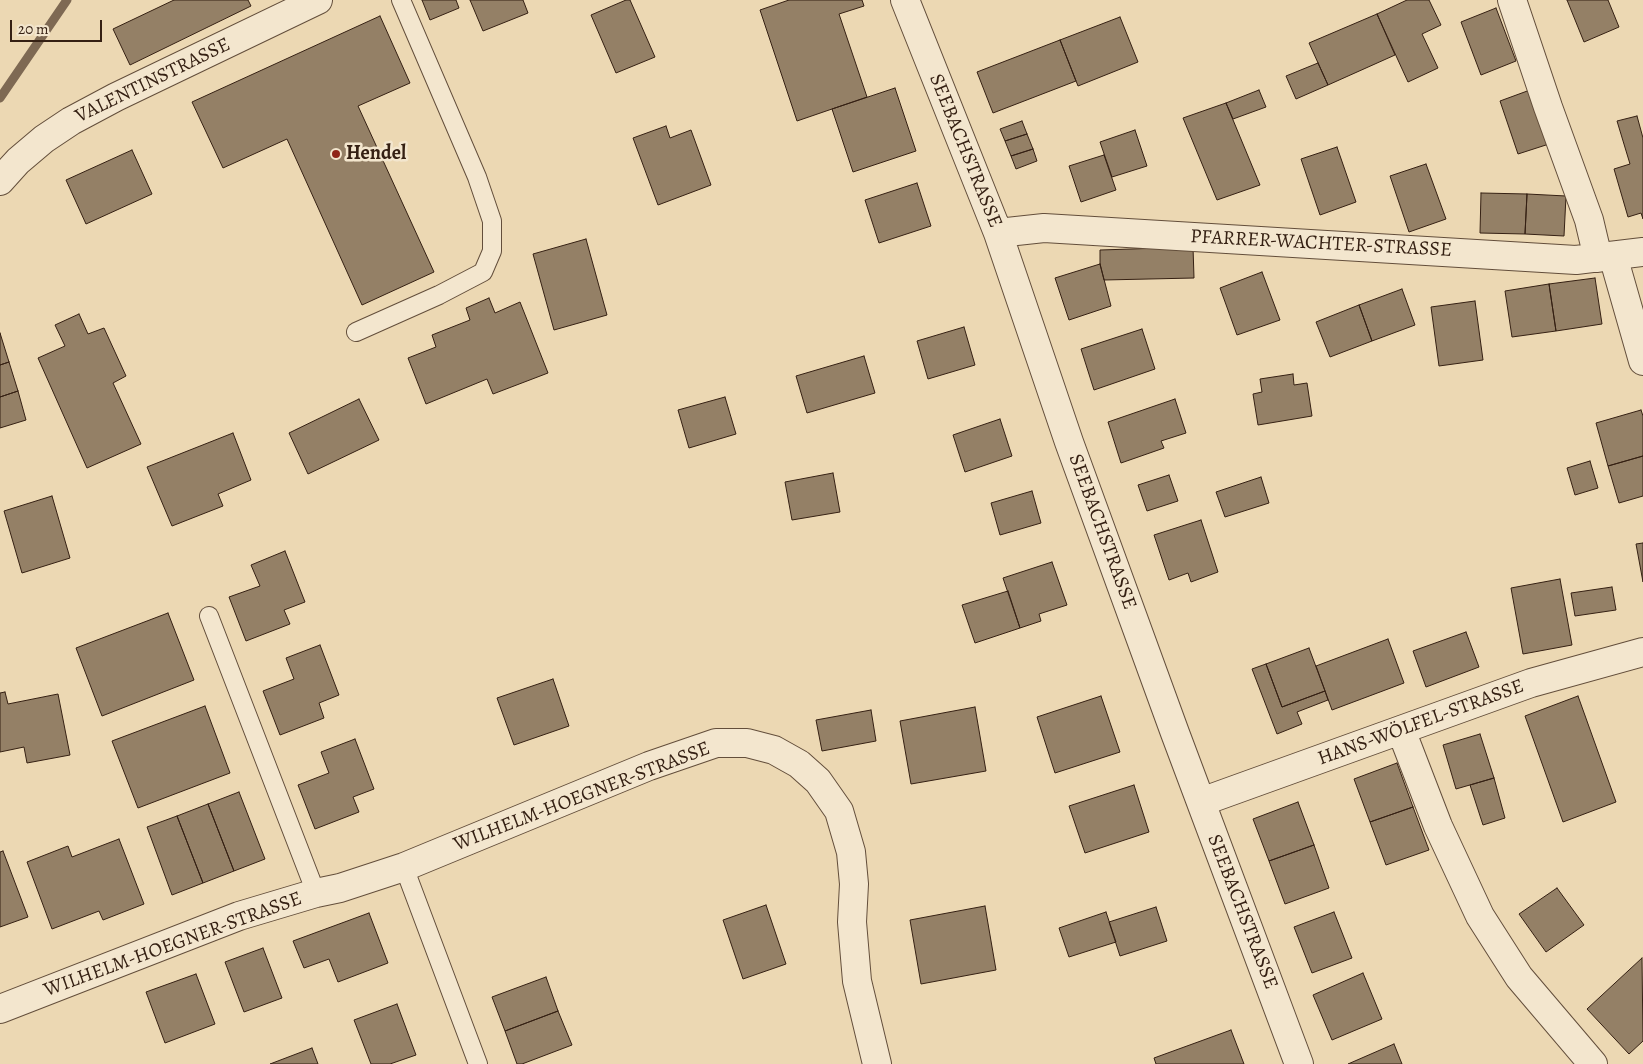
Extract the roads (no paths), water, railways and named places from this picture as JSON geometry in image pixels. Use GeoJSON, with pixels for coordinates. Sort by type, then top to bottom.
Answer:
{"type":"FeatureCollection","features":[{"type":"Feature","properties":{"kind":"street","name":"VALENTINSTRASSE"},"geometry":{"type":"LineString","coordinates":[[0,181],[18,161],[44,139],[71,121],[116,97],[318,0]]}},
{"type":"Feature","properties":{"kind":"street","name":"SEEBACHSTRASSE"},"geometry":{"type":"LineString","coordinates":[[905,0],[998,233],[1070,442],[1299,1064]]}},
{"type":"Feature","properties":{"kind":"street"},"geometry":{"type":"LineString","coordinates":[[1512,0],[1589,220],[1606,257],[1643,361]]}},
{"type":"Feature","properties":{"kind":"street","name":"PFARRER-WACHTER-STRASSE"},"geometry":{"type":"LineString","coordinates":[[998,233],[1044,228],[1576,260],[1643,252]]}},
{"type":"Feature","properties":{"kind":"street","name":"HANS-WÖLFEL-STRASSE"},"geometry":{"type":"LineString","coordinates":[[1201,802],[1531,683],[1643,652]]}},
{"type":"Feature","properties":{"kind":"street"},"geometry":{"type":"LineString","coordinates":[[1401,730],[1438,826],[1480,916],[1519,977],[1593,1064]]}},
{"type":"Feature","properties":{"kind":"street","name":"WILHELM-HOEGNER-STRASSE"},"geometry":{"type":"LineString","coordinates":[[0,1009],[239,916],[316,893],[340,888],[404,867],[649,766],[716,743],[747,743],[774,750],[799,764],[818,781],[839,811],[852,852],[854,884],[852,922],[857,981],[877,1064]]}},
{"type":"Feature","properties":{"kind":"lane"},"geometry":{"type":"LineString","coordinates":[[356,332],[439,295],[483,272],[492,252],[492,221],[477,177],[401,0]]}},
{"type":"Feature","properties":{"kind":"lane"},"geometry":{"type":"LineString","coordinates":[[209,616],[316,893]]}},
{"type":"Feature","properties":{"kind":"lane"},"geometry":{"type":"LineString","coordinates":[[404,867],[478,1064]]}},
{"type":"Feature","properties":{"kind":"waterway"},"geometry":{"type":"LineString","coordinates":[[0,98],[67,0]]}},
{"type":"Feature","properties":{"kind":"place","name":"Hendel"},"geometry":{"type":"Point","coordinates":[336,154]}}]}
